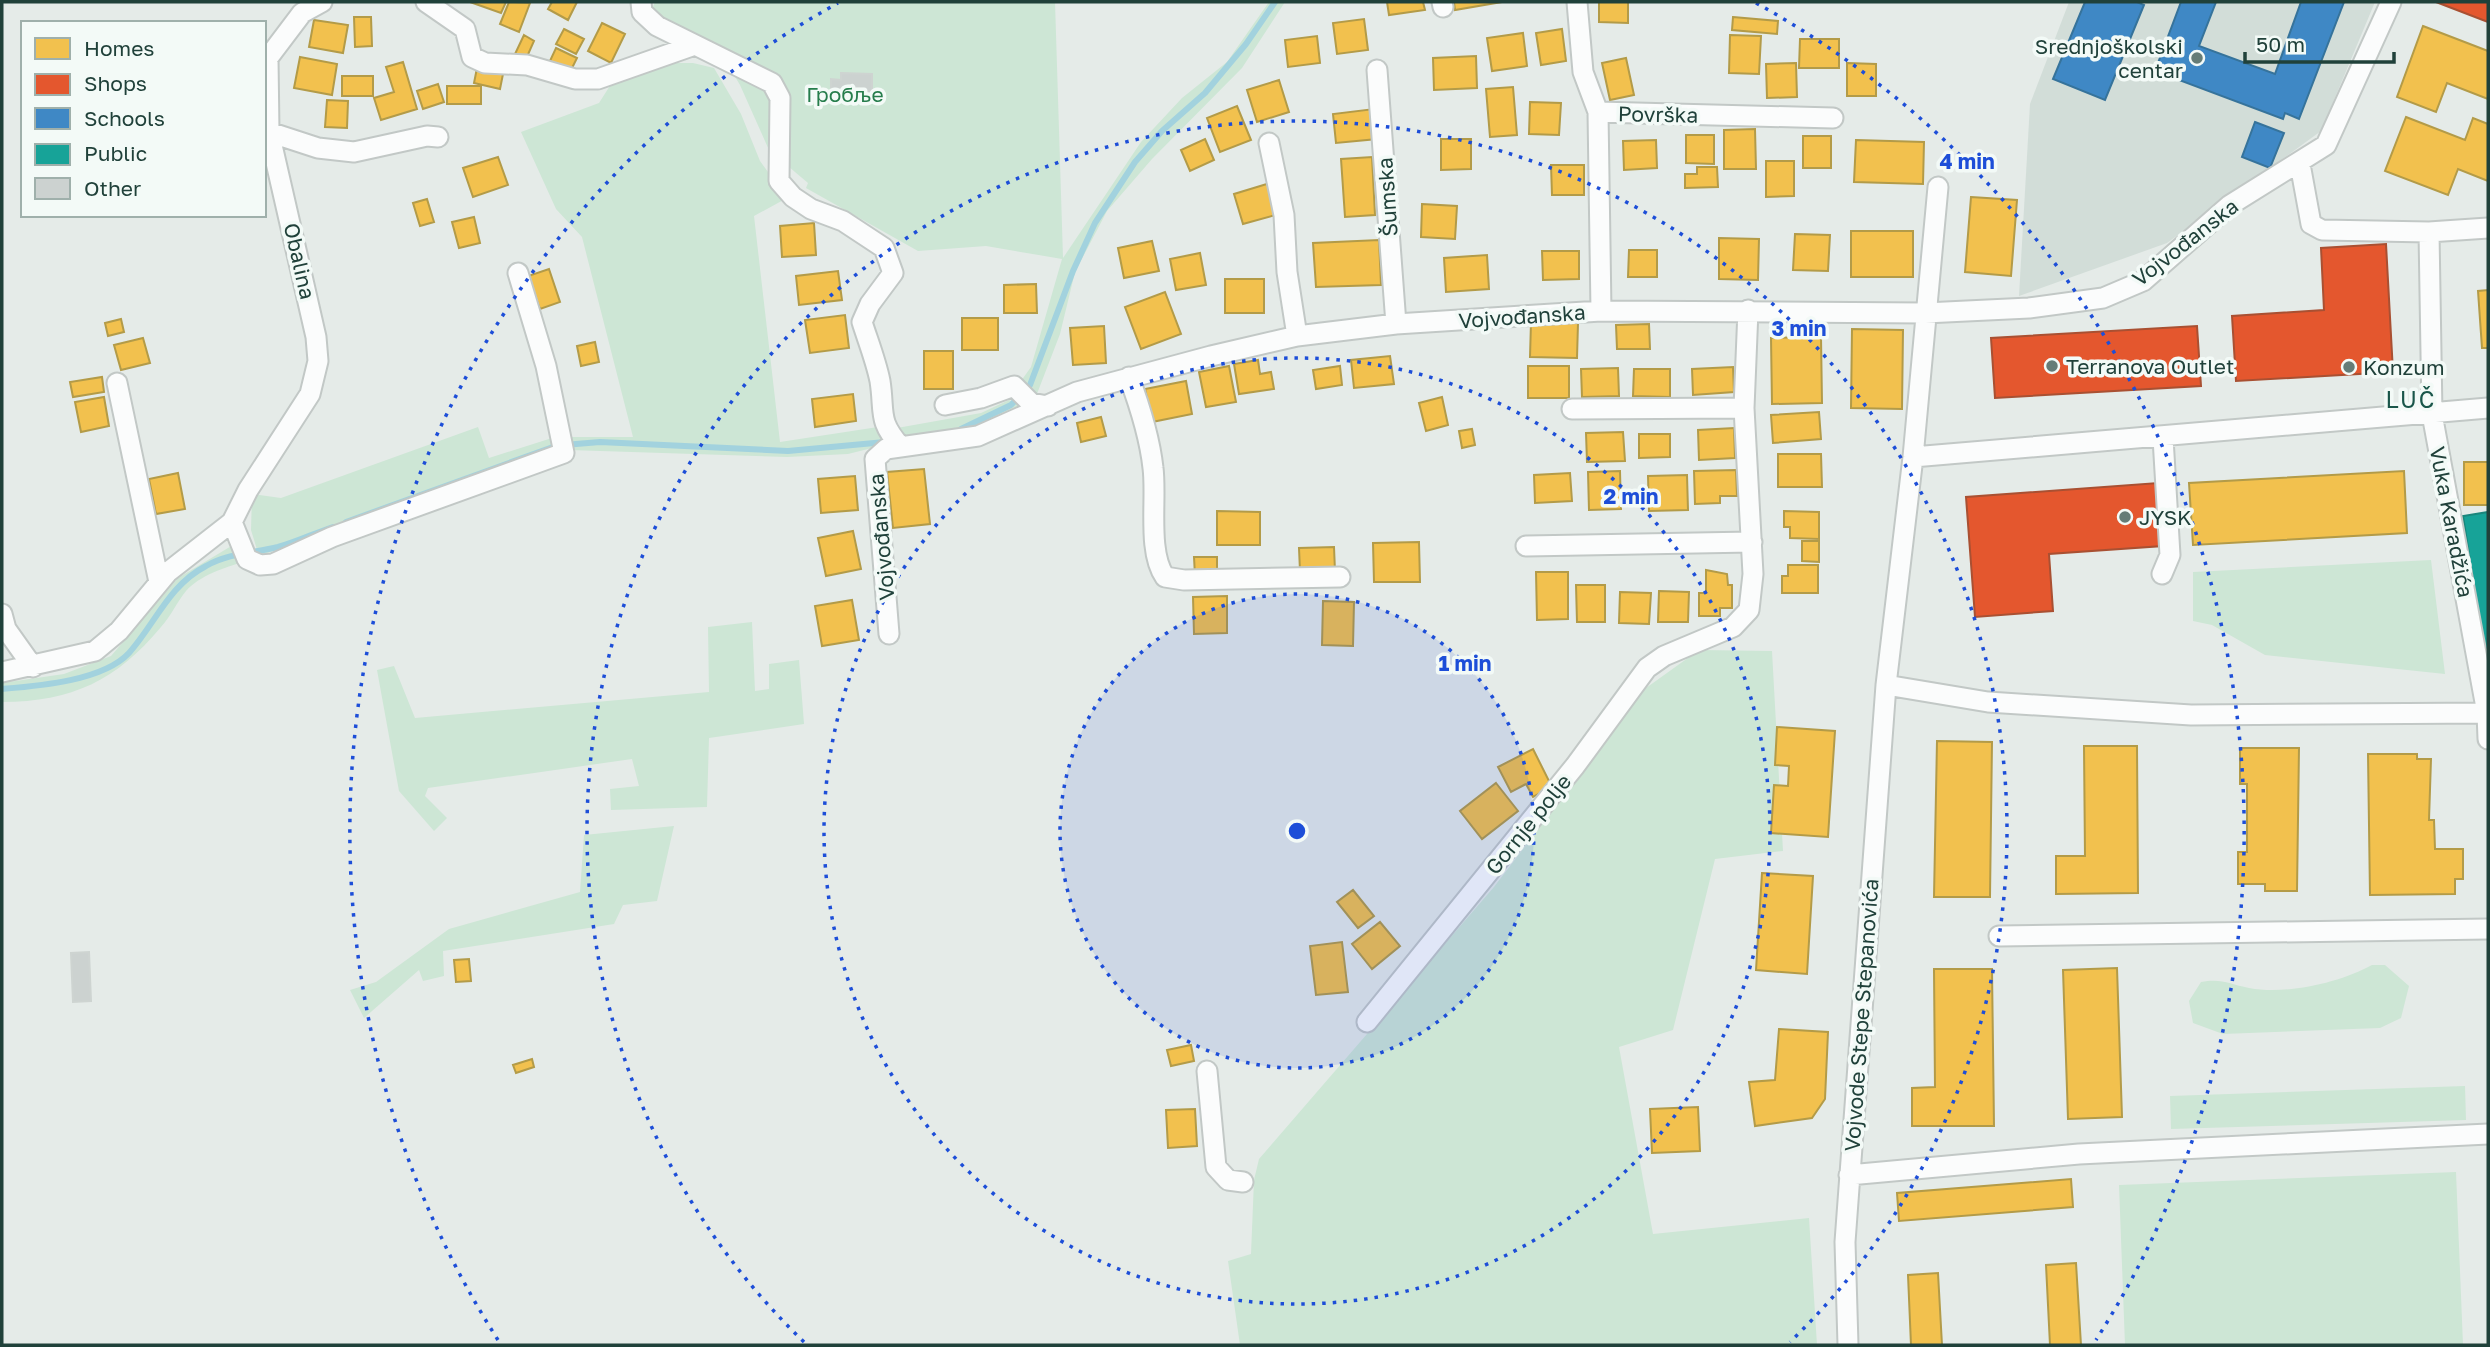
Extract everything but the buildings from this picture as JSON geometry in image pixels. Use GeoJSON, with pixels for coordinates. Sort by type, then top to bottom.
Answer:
{"type":"FeatureCollection","features":[{"type":"Feature","properties":{"kind":"street","name":"Obalina"},"geometry":{"type":"LineString","coordinates":[[236,529],[248,490],[310,394],[318,361],[316,337],[300,258],[270,132],[268,58],[302,13],[322,2]]}},
{"type":"Feature","properties":{"kind":"street"},"geometry":{"type":"LineString","coordinates":[[426,2],[465,29],[472,57],[493,65],[545,68],[575,79],[598,79],[692,46]]}},
{"type":"Feature","properties":{"kind":"street"},"geometry":{"type":"LineString","coordinates":[[641,2],[642,12],[657,26],[692,46],[743,66],[772,83],[780,98],[779,181],[793,197],[811,209],[843,221],[884,248],[893,273],[870,304],[862,322],[880,384],[879,401],[886,430],[901,447]]}},
{"type":"Feature","properties":{"kind":"street"},"geometry":{"type":"LineString","coordinates":[[1577,2],[1583,72],[1598,112]]}},
{"type":"Feature","properties":{"kind":"street","name":"Vojvođanska"},"geometry":{"type":"LineString","coordinates":[[889,634],[875,458],[886,449],[978,436],[1039,405],[1077,392],[1297,336],[1396,324],[1601,311],[1925,313],[2029,308],[2103,298],[2143,281],[2230,205],[2300,164],[2326,145],[2391,2]]}},
{"type":"Feature","properties":{"kind":"street","name":"Šumska"},"geometry":{"type":"LineString","coordinates":[[1377,70],[1396,324]]}},
{"type":"Feature","properties":{"kind":"street","name":"Površka"},"geometry":{"type":"LineString","coordinates":[[1601,311],[1598,112],[1833,118]]}},
{"type":"Feature","properties":{"kind":"street"},"geometry":{"type":"LineString","coordinates":[[270,132],[318,148],[354,152],[426,136],[438,137]]}},
{"type":"Feature","properties":{"kind":"street"},"geometry":{"type":"LineString","coordinates":[[1269,143],[1284,215],[1287,272],[1297,336]]}},
{"type":"Feature","properties":{"kind":"street"},"geometry":{"type":"LineString","coordinates":[[2300,164],[2311,224],[2322,230],[2429,232],[2488,228]]}},
{"type":"Feature","properties":{"kind":"street","name":"Vojvode Stepe Stepanovića"},"geometry":{"type":"LineString","coordinates":[[1848,1345],[1844,1242],[1886,685],[1913,457],[1938,187]]}},
{"type":"Feature","properties":{"kind":"street","name":"Vuka Karadžića"},"geometry":{"type":"LineString","coordinates":[[2429,232],[2432,414],[2488,713]]}},
{"type":"Feature","properties":{"kind":"street"},"geometry":{"type":"LineString","coordinates":[[2,672],[95,651],[119,631],[159,582],[236,529],[247,559],[260,565],[273,564],[332,537],[564,453],[546,366],[518,273]]}},
{"type":"Feature","properties":{"kind":"street"},"geometry":{"type":"LineString","coordinates":[[1526,546],[1752,542],[1744,408],[1748,310]]}},
{"type":"Feature","properties":{"kind":"street"},"geometry":{"type":"LineString","coordinates":[[1129,377],[1153,467],[1156,547],[1159,568],[1164,577],[1184,580],[1340,577]]}},
{"type":"Feature","properties":{"kind":"street"},"geometry":{"type":"LineString","coordinates":[[117,383],[159,582]]}},
{"type":"Feature","properties":{"kind":"street"},"geometry":{"type":"LineString","coordinates":[[945,405],[981,398],[1014,386],[1039,405]]}},
{"type":"Feature","properties":{"kind":"street"},"geometry":{"type":"LineString","coordinates":[[1572,409],[1744,408]]}},
{"type":"Feature","properties":{"kind":"street"},"geometry":{"type":"LineString","coordinates":[[1913,457],[2163,438],[2488,408]]}},
{"type":"Feature","properties":{"kind":"street"},"geometry":{"type":"LineString","coordinates":[[2162,574],[2170,555],[2163,438]]}},
{"type":"Feature","properties":{"kind":"street","name":"Gornje polje"},"geometry":{"type":"LineString","coordinates":[[1367,1022],[1576,766],[1647,668],[1664,656],[1733,626],[1749,610],[1753,591],[1752,542]]}},
{"type":"Feature","properties":{"kind":"street"},"geometry":{"type":"LineString","coordinates":[[2,614],[6,628],[33,667]]}},
{"type":"Feature","properties":{"kind":"street"},"geometry":{"type":"LineString","coordinates":[[1886,685],[1988,702],[2191,715],[2488,713],[2488,739]]}},
{"type":"Feature","properties":{"kind":"street"},"geometry":{"type":"LineString","coordinates":[[1999,936],[2488,929]]}},
{"type":"Feature","properties":{"kind":"street"},"geometry":{"type":"LineString","coordinates":[[1208,1071],[1216,1167],[1228,1180],[1243,1182]]}},
{"type":"Feature","properties":{"kind":"street"},"geometry":{"type":"LineString","coordinates":[[1849,1175],[2079,1154],[2488,1133]]}},
{"type":"Feature","properties":{"kind":"shaded area"},"geometry":{"type":"Polygon","coordinates":[[[2069,2],[2375,2],[2321,131],[2167,243],[2019,296],[2030,104],[2069,2]]]}},
{"type":"Feature","properties":{"kind":"green space","name":"Гробље"},"geometry":{"type":"Polygon","coordinates":[[[655,2],[1055,2],[1063,258],[1141,142],[1182,98],[1227,62],[1269,2],[1285,2],[1242,68],[1152,159],[1107,211],[1075,272],[1060,334],[1035,399],[1021,381],[1031,367],[1062,259],[986,246],[918,251],[806,188],[808,183],[769,150],[740,85],[716,45],[700,42],[651,11],[655,2]]]}},
{"type":"Feature","properties":{"kind":"green space"},"geometry":{"type":"Polygon","coordinates":[[[666,63],[693,63],[714,68],[741,114],[760,161],[787,198],[754,216],[780,442],[878,427],[888,444],[848,454],[787,457],[569,450],[568,437],[633,437],[582,237],[556,209],[521,132],[599,103],[613,81],[666,63]]]}},
{"type":"Feature","properties":{"kind":"green space"},"geometry":{"type":"Polygon","coordinates":[[[1009,400],[1026,408],[995,424],[910,443],[897,428],[981,413],[1009,400]]]}},
{"type":"Feature","properties":{"kind":"green space"},"geometry":{"type":"Polygon","coordinates":[[[478,427],[489,458],[552,438],[553,452],[259,556],[251,530],[252,494],[281,498],[478,427]]]}},
{"type":"Feature","properties":{"kind":"green space"},"geometry":{"type":"Polygon","coordinates":[[[238,542],[244,562],[213,573],[191,586],[165,623],[110,674],[71,692],[50,698],[2,702],[2,683],[64,674],[111,656],[178,578],[238,542]]]}},
{"type":"Feature","properties":{"kind":"green space"},"geometry":{"type":"Polygon","coordinates":[[[2431,560],[2445,674],[2265,655],[2212,625],[2193,621],[2193,572],[2431,560]]]}},
{"type":"Feature","properties":{"kind":"green space"},"geometry":{"type":"Polygon","coordinates":[[[752,622],[755,691],[769,689],[769,664],[799,660],[804,724],[709,738],[707,807],[611,810],[610,789],[639,786],[632,759],[428,788],[425,796],[447,818],[434,831],[399,791],[377,670],[394,666],[415,718],[709,692],[708,627],[752,622]]]}},
{"type":"Feature","properties":{"kind":"green space"},"geometry":{"type":"Polygon","coordinates":[[[1699,650],[1772,651],[1783,851],[1715,859],[1673,1030],[1619,1047],[1653,1234],[1809,1218],[1817,1345],[1240,1345],[1228,1261],[1251,1254],[1254,1180],[1259,1159],[1494,887],[1646,688],[1699,650]]]}},
{"type":"Feature","properties":{"kind":"green space"},"geometry":{"type":"Polygon","coordinates":[[[674,826],[657,901],[623,905],[614,924],[443,951],[444,976],[423,981],[419,970],[364,1018],[350,990],[376,982],[449,929],[580,892],[584,835],[674,826]]]}},
{"type":"Feature","properties":{"kind":"green space"},"geometry":{"type":"Polygon","coordinates":[[[2372,965],[2385,965],[2409,986],[2401,1018],[2380,1028],[2223,1034],[2193,1023],[2189,1001],[2201,982],[2220,981],[2264,990],[2295,989],[2328,982],[2372,965]]]}},
{"type":"Feature","properties":{"kind":"green space"},"geometry":{"type":"Polygon","coordinates":[[[2465,1086],[2466,1120],[2171,1129],[2170,1096],[2465,1086]]]}},
{"type":"Feature","properties":{"kind":"green space"},"geometry":{"type":"Polygon","coordinates":[[[2456,1172],[2463,1345],[2125,1345],[2119,1185],[2456,1172]]]}},
{"type":"Feature","properties":{"kind":"waterway"},"geometry":{"type":"LineString","coordinates":[[961,429],[1011,405],[1030,385],[1073,271],[1095,223],[1135,162],[1162,131],[1205,93],[1246,44],[1275,2]]}},
{"type":"Feature","properties":{"kind":"waterway"},"geometry":{"type":"LineString","coordinates":[[564,445],[600,442],[788,451],[885,442]]}},
{"type":"Feature","properties":{"kind":"waterway"},"geometry":{"type":"LineString","coordinates":[[346,522],[553,447]]}},
{"type":"Feature","properties":{"kind":"waterway"},"geometry":{"type":"LineString","coordinates":[[2,689],[69,680],[103,670],[129,653],[172,594],[193,574],[224,558],[278,547],[333,527]]}},
{"type":"Feature","properties":{"kind":"place","name":"Srednjoškolski centar"},"geometry":{"type":"Point","coordinates":[2197,58]}},
{"type":"Feature","properties":{"kind":"place","name":"Terranova Outlet"},"geometry":{"type":"Point","coordinates":[2052,366]}},
{"type":"Feature","properties":{"kind":"place","name":"Konzum"},"geometry":{"type":"Point","coordinates":[2349,367]}},
{"type":"Feature","properties":{"kind":"place","name":"JYSK"},"geometry":{"type":"Point","coordinates":[2125,517]}},
{"type":"Feature","properties":{"kind":"district","name":"LUČ"},"geometry":{"type":"Point","coordinates":[2411,399]}}]}
